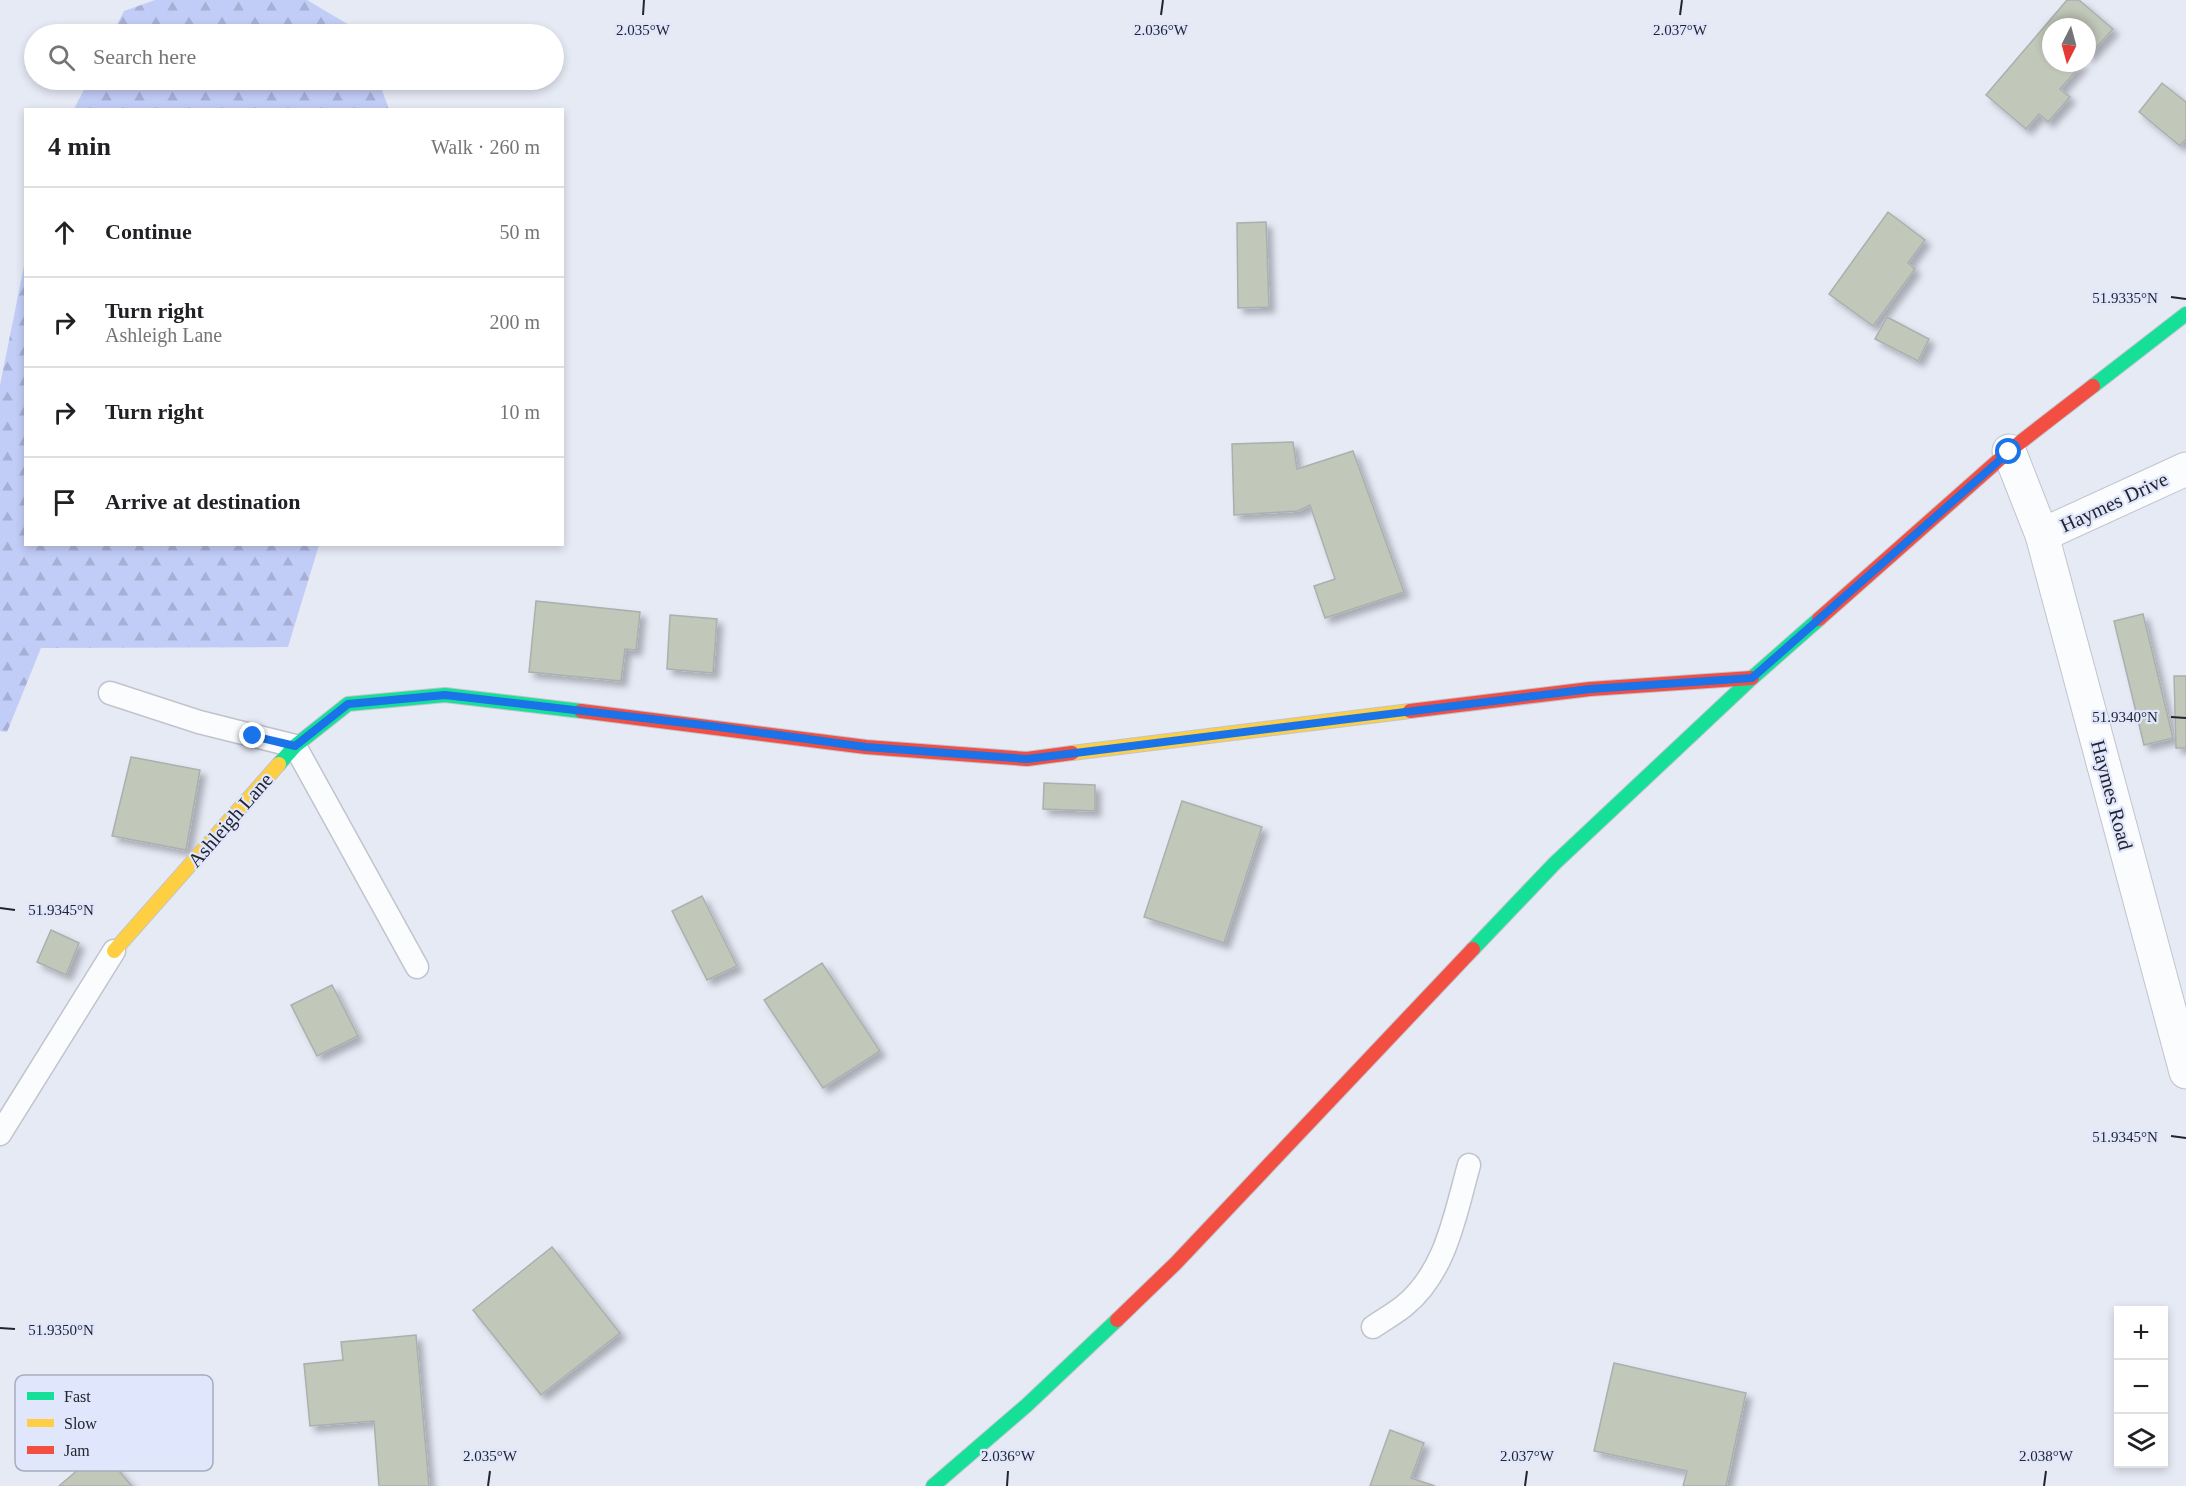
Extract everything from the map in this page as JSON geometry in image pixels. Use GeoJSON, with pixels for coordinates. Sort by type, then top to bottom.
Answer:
{"type":"FeatureCollection","features":[{"type":"Feature","properties":{"kind":"street"},"geometry":{"type":"LineString","coordinates":[[933,1486],[1027,1406],[1176,1263],[1555,863],[1752,678],[2009,452],[2186,315]]}},
{"type":"Feature","properties":{"kind":"street","name":"Haymes Road"},"geometry":{"type":"LineString","coordinates":[[2009,452],[2042,536],[2186,1072]]}},
{"type":"Feature","properties":{"kind":"street","name":"Haymes Drive"},"geometry":{"type":"LineString","coordinates":[[2042,536],[2186,469]]}},
{"type":"Feature","properties":{"kind":"street","name":"Ashleigh Lane"},"geometry":{"type":"LineString","coordinates":[[114,951],[295,746],[348,704],[445,695],[711,726],[866,747],[1027,759],[1590,689],[1752,678]]}},
{"type":"Feature","properties":{"kind":"lane"},"geometry":{"type":"LineString","coordinates":[[110,693],[199,722],[295,746],[417,967]]}},
{"type":"Feature","properties":{"kind":"lane"},"geometry":{"type":"LineString","coordinates":[[0,1134],[114,951]]}},
{"type":"Feature","properties":{"kind":"lane"},"geometry":{"type":"LineString","coordinates":[[1373,1327],[1405,1305],[1428,1280],[1447,1244],[1469,1165]]}},
{"type":"Feature","properties":{"kind":"green space"},"geometry":{"type":"Polygon","coordinates":[[[155,0],[307,0],[348,24],[117,24],[124,11],[155,0]]]}},
{"type":"Feature","properties":{"kind":"green space"},"geometry":{"type":"Polygon","coordinates":[[[84,90],[382,90],[389,108],[75,108],[84,90]]]}},
{"type":"Feature","properties":{"kind":"green space"},"geometry":{"type":"Polygon","coordinates":[[[24,266],[24,546],[319,546],[288,647],[41,648],[7,732],[0,731],[0,385],[24,266]]]}},
{"type":"Feature","properties":{"kind":"building"},"geometry":{"type":"Polygon","coordinates":[[[2067,0],[2079,0],[2113,29],[2096,48],[2096,18],[2052,18],[2067,0]]]}},
{"type":"Feature","properties":{"kind":"building"},"geometry":{"type":"Polygon","coordinates":[[[2042,29],[2042,72],[2075,72],[2060,89],[2070,97],[2048,122],[2039,114],[2026,129],[1986,95],[2042,29]]]}},
{"type":"Feature","properties":{"kind":"building"},"geometry":{"type":"Polygon","coordinates":[[[2162,83],[2186,102],[2186,139],[2180,146],[2139,112],[2162,83]]]}},
{"type":"Feature","properties":{"kind":"building"},"geometry":{"type":"Polygon","coordinates":[[[1888,212],[1925,240],[1908,263],[1915,269],[1873,326],[1829,294],[1888,212]]]}},
{"type":"Feature","properties":{"kind":"building"},"geometry":{"type":"Polygon","coordinates":[[[1266,222],[1269,307],[1238,308],[1237,223],[1266,222]]]}},
{"type":"Feature","properties":{"kind":"building"},"geometry":{"type":"Polygon","coordinates":[[[1887,317],[1929,339],[1918,361],[1875,339],[1887,317]]]}},
{"type":"Feature","properties":{"kind":"building"},"geometry":{"type":"Polygon","coordinates":[[[1293,442],[1297,469],[1353,451],[1404,592],[1325,618],[1314,586],[1335,579],[1310,505],[1298,511],[1234,515],[1232,444],[1293,442]]]}},
{"type":"Feature","properties":{"kind":"building"},"geometry":{"type":"Polygon","coordinates":[[[536,601],[640,612],[636,650],[625,649],[621,681],[529,672],[536,601]]]}},
{"type":"Feature","properties":{"kind":"building"},"geometry":{"type":"Polygon","coordinates":[[[2143,614],[2173,738],[2144,745],[2114,621],[2143,614]]]}},
{"type":"Feature","properties":{"kind":"building"},"geometry":{"type":"Polygon","coordinates":[[[670,615],[717,619],[713,673],[667,669],[670,615]]]}},
{"type":"Feature","properties":{"kind":"building"},"geometry":{"type":"Polygon","coordinates":[[[2174,676],[2186,676],[2186,748],[2176,748],[2174,676]]]}},
{"type":"Feature","properties":{"kind":"building"},"geometry":{"type":"Polygon","coordinates":[[[131,757],[200,770],[186,850],[112,836],[131,757]]]}},
{"type":"Feature","properties":{"kind":"building"},"geometry":{"type":"Polygon","coordinates":[[[1044,783],[1095,785],[1095,811],[1043,809],[1044,783]]]}},
{"type":"Feature","properties":{"kind":"building"},"geometry":{"type":"Polygon","coordinates":[[[1182,801],[1262,827],[1224,943],[1144,917],[1182,801]]]}},
{"type":"Feature","properties":{"kind":"building"},"geometry":{"type":"Polygon","coordinates":[[[702,896],[737,966],[707,980],[672,911],[702,896]]]}},
{"type":"Feature","properties":{"kind":"building"},"geometry":{"type":"Polygon","coordinates":[[[51,930],[79,943],[66,975],[37,962],[51,930]]]}},
{"type":"Feature","properties":{"kind":"building"},"geometry":{"type":"Polygon","coordinates":[[[822,963],[880,1051],[823,1088],[764,1000],[822,963]]]}},
{"type":"Feature","properties":{"kind":"building"},"geometry":{"type":"Polygon","coordinates":[[[332,985],[358,1036],[317,1056],[291,1005],[332,985]]]}},
{"type":"Feature","properties":{"kind":"building"},"geometry":{"type":"Polygon","coordinates":[[[552,1247],[620,1333],[541,1395],[473,1310],[552,1247]]]}},
{"type":"Feature","properties":{"kind":"building"},"geometry":{"type":"Polygon","coordinates":[[[416,1335],[429,1486],[379,1486],[374,1421],[310,1426],[304,1364],[343,1360],[341,1342],[416,1335]]]}},
{"type":"Feature","properties":{"kind":"building"},"geometry":{"type":"Polygon","coordinates":[[[1614,1363],[1746,1393],[1726,1486],[1683,1486],[1687,1471],[1594,1451],[1614,1363]]]}},
{"type":"Feature","properties":{"kind":"building"},"geometry":{"type":"Polygon","coordinates":[[[1390,1430],[1424,1443],[1411,1478],[1435,1486],[1370,1486],[1390,1430]]]}},
{"type":"Feature","properties":{"kind":"building"},"geometry":{"type":"Polygon","coordinates":[[[76,1471],[119,1471],[132,1486],[59,1486],[76,1471]]]}},
{"type":"Feature","properties":{"kind":"traffic: fast"},"geometry":{"type":"LineString","coordinates":[[2093,386],[2186,314]]}},
{"type":"Feature","properties":{"kind":"traffic: fast"},"geometry":{"type":"LineString","coordinates":[[1473,949],[1555,863],[1752,678],[1819,619]]}},
{"type":"Feature","properties":{"kind":"traffic: fast"},"geometry":{"type":"LineString","coordinates":[[279,764],[295,746],[348,704],[445,695],[581,711]]}},
{"type":"Feature","properties":{"kind":"traffic: fast"},"geometry":{"type":"LineString","coordinates":[[933,1486],[1027,1405],[1117,1320]]}},
{"type":"Feature","properties":{"kind":"traffic: slow"},"geometry":{"type":"LineString","coordinates":[[1072,753],[1410,711]]}},
{"type":"Feature","properties":{"kind":"traffic: slow"},"geometry":{"type":"LineString","coordinates":[[114,951],[279,764]]}},
{"type":"Feature","properties":{"kind":"traffic: jam"},"geometry":{"type":"LineString","coordinates":[[1819,619],[2009,451],[2093,386]]}},
{"type":"Feature","properties":{"kind":"traffic: jam"},"geometry":{"type":"LineString","coordinates":[[1410,711],[1590,689],[1752,678]]}},
{"type":"Feature","properties":{"kind":"traffic: jam"},"geometry":{"type":"LineString","coordinates":[[581,711],[866,747],[1027,759],[1072,753]]}},
{"type":"Feature","properties":{"kind":"traffic: jam"},"geometry":{"type":"LineString","coordinates":[[1117,1320],[1176,1263],[1473,949]]}},
{"type":"Feature","properties":{"kind":"route"},"geometry":{"type":"LineString","coordinates":[[253,736],[295,746],[348,704],[445,695],[711,726],[866,747],[1027,759],[1590,689],[1752,678],[2009,452]]}}]}
